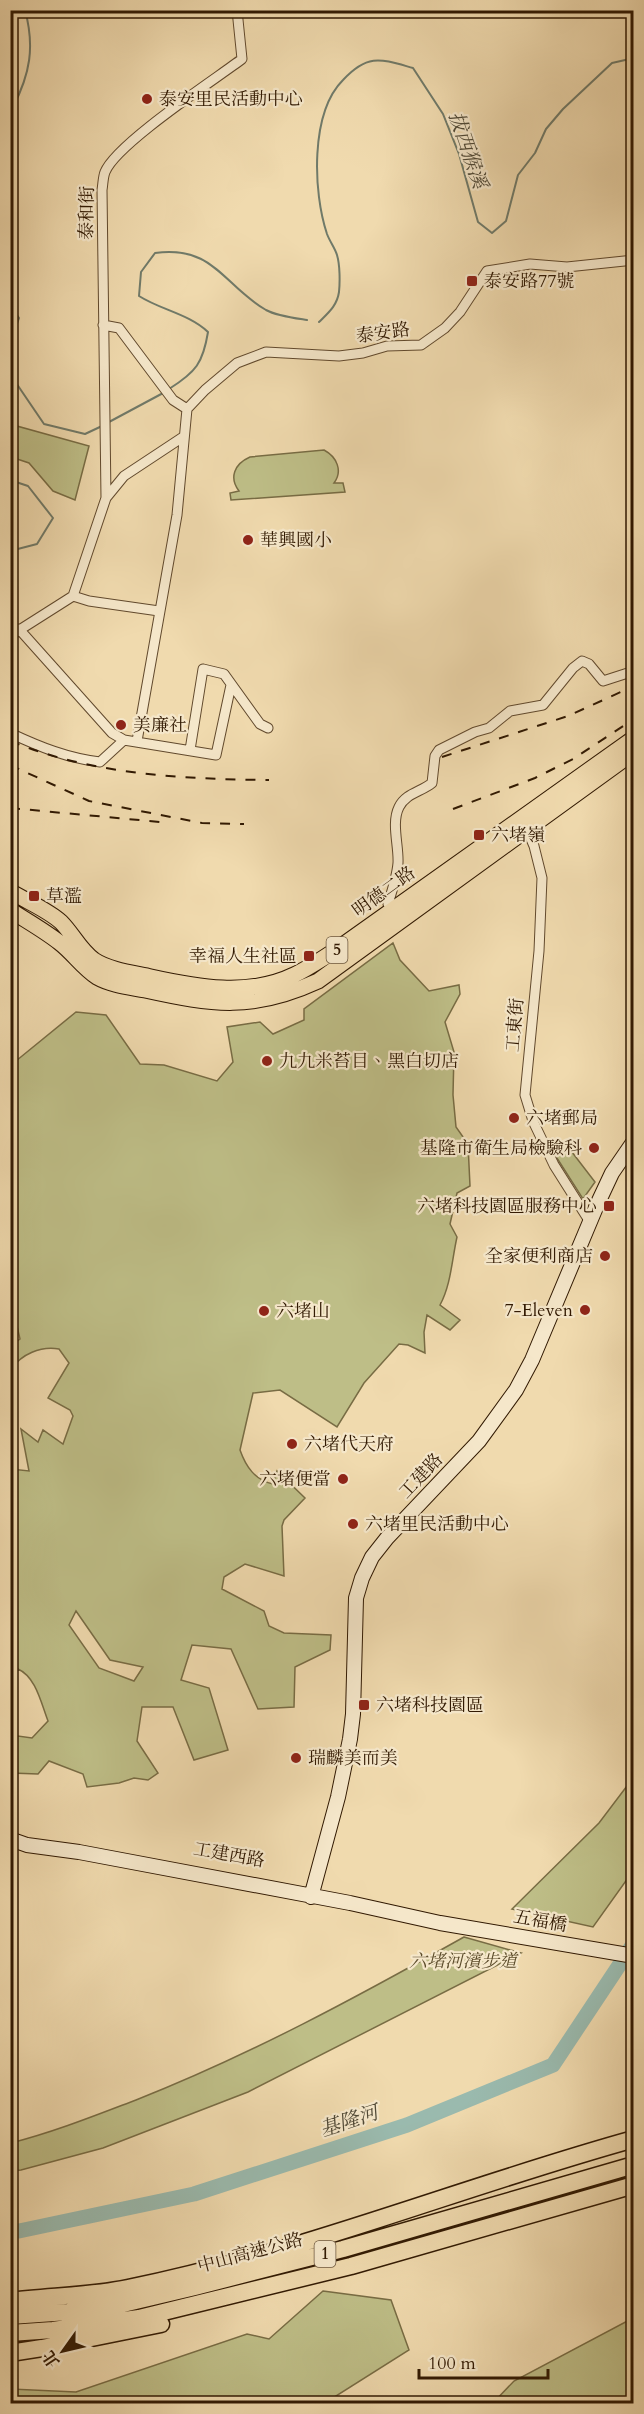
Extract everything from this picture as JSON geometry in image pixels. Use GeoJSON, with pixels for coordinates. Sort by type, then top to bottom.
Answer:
{"type":"FeatureCollection","features":[{"type":"Feature","properties":{"kind":"highway"},"geometry":{"type":"LineString","coordinates":[[10,2301],[125,2289],[179,2277],[280,2250],[408,2211],[547,2163],[626,2141]]}},
{"type":"Feature","properties":{"kind":"highway","name":"中山高速公路"},"geometry":{"type":"LineString","coordinates":[[10,2316],[68,2312],[123,2304],[195,2287],[343,2249],[633,2165]]}},
{"type":"Feature","properties":{"kind":"highway","name":"中山高速公路"},"geometry":{"type":"LineString","coordinates":[[10,2333],[131,2319],[304,2278],[633,2185]]}},
{"type":"Feature","properties":{"kind":"highway"},"geometry":{"type":"LineString","coordinates":[[10,2353],[139,2330],[241,2304],[304,2278]]}},
{"type":"Feature","properties":{"kind":"main road","name":"明德二路"},"geometry":{"type":"LineString","coordinates":[[10,910],[61,944],[97,977],[113,983],[177,997],[223,1003],[267,1000],[292,993],[318,981],[633,738]]}},
{"type":"Feature","properties":{"kind":"main road","name":"明德二路"},"geometry":{"type":"LineString","coordinates":[[10,891],[61,922],[84,951],[95,961],[107,966],[172,981],[215,987],[248,988],[293,976],[333,952],[633,752]]}},
{"type":"Feature","properties":{"kind":"street","name":"泰和街"},"geometry":{"type":"LineString","coordinates":[[106,498],[102,190],[106,171],[129,144],[167,113],[242,59],[237,10]]}},
{"type":"Feature","properties":{"kind":"street","name":"泰安路"},"geometry":{"type":"LineString","coordinates":[[187,409],[237,363],[266,351],[339,356],[363,353],[387,346],[421,345],[445,328],[460,312],[487,271],[530,264],[567,267],[633,260]]}},
{"type":"Feature","properties":{"kind":"street"},"geometry":{"type":"LineString","coordinates":[[104,326],[118,328],[173,400],[187,409],[177,514],[137,741]]}},
{"type":"Feature","properties":{"kind":"street"},"geometry":{"type":"LineString","coordinates":[[10,636],[72,596],[106,498],[124,476],[183,436]]}},
{"type":"Feature","properties":{"kind":"street"},"geometry":{"type":"LineString","coordinates":[[72,596],[89,602],[159,611]]}},
{"type":"Feature","properties":{"kind":"street"},"geometry":{"type":"LineString","coordinates":[[19,629],[112,734],[124,740],[216,755],[231,685]]}},
{"type":"Feature","properties":{"kind":"street"},"geometry":{"type":"LineString","coordinates":[[388,904],[398,864],[396,821],[398,808],[414,791],[424,790],[432,783],[435,756],[439,750],[461,738],[489,728],[510,711],[543,705],[582,661],[589,663],[603,681],[633,672]]}},
{"type":"Feature","properties":{"kind":"street"},"geometry":{"type":"LineString","coordinates":[[190,750],[203,669],[224,674],[260,724],[268,728]]}},
{"type":"Feature","properties":{"kind":"street"},"geometry":{"type":"LineString","coordinates":[[10,733],[47,751],[100,762],[124,740]]}},
{"type":"Feature","properties":{"kind":"street","name":"工東街"},"geometry":{"type":"LineString","coordinates":[[524,823],[534,846],[542,878],[539,951],[525,1095],[533,1121],[554,1165],[590,1222]]}},
{"type":"Feature","properties":{"kind":"street","name":"工建路"},"geometry":{"type":"LineString","coordinates":[[311,1893],[338,1797],[350,1739],[353,1714],[356,1598],[362,1578],[372,1557],[387,1538],[479,1441],[516,1390],[532,1360],[612,1173],[633,1141]]}},
{"type":"Feature","properties":{"kind":"street","name":"工建西路"},"geometry":{"type":"LineString","coordinates":[[10,1830],[39,1840],[441,1918]]}},
{"type":"Feature","properties":{"kind":"street","name":"工建西路"},"geometry":{"type":"LineString","coordinates":[[10,1839],[27,1845],[311,1893]]}},
{"type":"Feature","properties":{"kind":"street","name":"五福橋"},"geometry":{"type":"LineString","coordinates":[[441,1918],[633,1947]]}},
{"type":"Feature","properties":{"kind":"street","name":"五福橋"},"geometry":{"type":"LineString","coordinates":[[441,1918],[633,1956]]}},
{"type":"Feature","properties":{"kind":"green space"},"geometry":{"type":"Polygon","coordinates":[[[10,412],[17,426],[89,446],[75,500],[53,491],[29,463],[11,457],[10,412]]]}},
{"type":"Feature","properties":{"kind":"green space"},"geometry":{"type":"Polygon","coordinates":[[[324,450],[332,456],[337,465],[338,474],[334,483],[343,483],[345,492],[231,500],[230,493],[239,491],[234,481],[237,467],[250,457],[324,450]]]}},
{"type":"Feature","properties":{"kind":"green space"},"geometry":{"type":"Polygon","coordinates":[[[393,943],[400,960],[429,991],[459,985],[460,994],[445,1022],[454,1052],[453,1095],[456,1127],[468,1144],[470,1186],[457,1193],[450,1224],[457,1237],[449,1280],[440,1305],[460,1320],[450,1330],[427,1315],[424,1332],[425,1353],[408,1345],[399,1344],[364,1383],[337,1427],[280,1390],[253,1393],[240,1450],[245,1462],[256,1476],[273,1484],[277,1471],[305,1498],[284,1520],[282,1526],[284,1576],[245,1564],[224,1577],[222,1589],[264,1611],[269,1626],[284,1633],[331,1635],[330,1650],[295,1667],[294,1707],[258,1709],[231,1649],[192,1645],[181,1680],[209,1688],[228,1750],[194,1760],[173,1707],[142,1707],[137,1741],[158,1773],[148,1780],[134,1778],[119,1783],[87,1787],[83,1774],[49,1761],[38,1774],[11,1773],[11,1735],[32,1738],[48,1721],[34,1684],[18,1669],[11,1689],[11,1469],[29,1471],[21,1429],[38,1442],[43,1430],[63,1444],[73,1416],[70,1410],[48,1398],[69,1363],[59,1349],[32,1352],[20,1359],[11,1369],[11,1346],[20,1339],[10,1296],[11,1065],[76,1012],[106,1015],[140,1064],[164,1065],[217,1081],[233,1062],[227,1027],[260,1022],[273,1034],[304,1020],[304,1009],[393,943]],[[76,1611],[69,1625],[99,1668],[134,1681],[143,1667],[110,1660],[76,1611]]]}},
{"type":"Feature","properties":{"kind":"green space"},"geometry":{"type":"Polygon","coordinates":[[[565,1143],[595,1182],[583,1199],[555,1155],[565,1143]]]}},
{"type":"Feature","properties":{"kind":"green space","name":"六堵河濱步道"},"geometry":{"type":"Polygon","coordinates":[[[633,1778],[633,1871],[593,1927],[512,1909],[599,1823],[633,1778]]]}},
{"type":"Feature","properties":{"kind":"green space","name":"六堵河濱步道"},"geometry":{"type":"Polygon","coordinates":[[[464,1937],[521,1953],[248,2092],[103,2148],[11,2171],[11,2143],[105,2112],[220,2064],[343,2003],[464,1937]]]}},
{"type":"Feature","properties":{"kind":"green space"},"geometry":{"type":"Polygon","coordinates":[[[323,2291],[391,2300],[409,2350],[325,2403],[11,2403],[11,2389],[76,2392],[247,2334],[269,2339],[323,2291]]]}},
{"type":"Feature","properties":{"kind":"green space"},"geometry":{"type":"Polygon","coordinates":[[[633,2318],[633,2403],[493,2403],[514,2381],[633,2318]]]}},
{"type":"Feature","properties":{"kind":"waterway"},"geometry":{"type":"LineString","coordinates":[[10,106],[13,107],[19,95],[29,60],[30,36],[25,10]]}},
{"type":"Feature","properties":{"kind":"waterway","name":"拔西猴溪"},"geometry":{"type":"LineString","coordinates":[[319,322],[332,309],[336,301],[340,279],[337,255],[322,217],[317,154],[320,132],[332,94],[352,71],[360,65],[375,60],[413,68],[443,114],[459,154],[478,222],[492,233],[506,221],[518,175],[535,153],[546,129],[563,109],[612,63],[634,58]]}},
{"type":"Feature","properties":{"kind":"waterway","name":"拔西猴溪"},"geometry":{"type":"LineString","coordinates":[[169,389],[197,366],[204,352],[208,332],[184,316],[139,296],[141,272],[155,253],[175,252],[205,261],[266,310],[307,320]]}},
{"type":"Feature","properties":{"kind":"waterway"},"geometry":{"type":"LineString","coordinates":[[10,305],[19,318],[10,344]]}},
{"type":"Feature","properties":{"kind":"waterway","name":"拔西猴溪"},"geometry":{"type":"LineString","coordinates":[[10,374],[44,424],[85,434],[102,426]]}},
{"type":"Feature","properties":{"kind":"waterway","name":"拔西猴溪"},"geometry":{"type":"LineString","coordinates":[[109,422],[165,392]]}},
{"type":"Feature","properties":{"kind":"waterway","name":"拔西猴溪"},"geometry":{"type":"LineString","coordinates":[[10,480],[28,486],[53,518],[37,544],[10,551]]}},
{"type":"Feature","properties":{"kind":"waterway","name":"基隆河"},"geometry":{"type":"LineString","coordinates":[[10,2230],[19,2231],[194,2194],[407,2125],[553,2065],[634,1943]]}},
{"type":"Feature","properties":{"kind":"railway"},"geometry":{"type":"LineString","coordinates":[[442,757],[568,716],[634,686]]}},
{"type":"Feature","properties":{"kind":"railway"},"geometry":{"type":"LineString","coordinates":[[453,809],[535,778],[573,759],[634,719]]}},
{"type":"Feature","properties":{"kind":"railway"},"geometry":{"type":"LineString","coordinates":[[10,741],[74,761],[138,773],[269,780]]}},
{"type":"Feature","properties":{"kind":"railway"},"geometry":{"type":"LineString","coordinates":[[10,765],[89,801],[202,823],[244,824]]}},
{"type":"Feature","properties":{"kind":"railway"},"geometry":{"type":"LineString","coordinates":[[10,808],[160,822]]}},
{"type":"Feature","properties":{"kind":"place","name":"泰安里民活動中心"},"geometry":{"type":"Point","coordinates":[147,99]}},
{"type":"Feature","properties":{"kind":"place","name":"泰安路77號"},"geometry":{"type":"Point","coordinates":[472,281]}},
{"type":"Feature","properties":{"kind":"place","name":"華興國小"},"geometry":{"type":"Point","coordinates":[248,540]}},
{"type":"Feature","properties":{"kind":"place","name":"美廉社"},"geometry":{"type":"Point","coordinates":[121,725]}},
{"type":"Feature","properties":{"kind":"place","name":"六堵嶺"},"geometry":{"type":"Point","coordinates":[479,835]}},
{"type":"Feature","properties":{"kind":"place","name":"草濫"},"geometry":{"type":"Point","coordinates":[34,896]}},
{"type":"Feature","properties":{"kind":"place","name":"幸福人生社區"},"geometry":{"type":"Point","coordinates":[309,956]}},
{"type":"Feature","properties":{"kind":"place","name":"九九米苔目、黑白切店"},"geometry":{"type":"Point","coordinates":[267,1061]}},
{"type":"Feature","properties":{"kind":"place","name":"六堵郵局"},"geometry":{"type":"Point","coordinates":[514,1118]}},
{"type":"Feature","properties":{"kind":"place","name":"基隆市衛生局檢驗科"},"geometry":{"type":"Point","coordinates":[594,1148]}},
{"type":"Feature","properties":{"kind":"place","name":"六堵科技園區服務中心"},"geometry":{"type":"Point","coordinates":[609,1206]}},
{"type":"Feature","properties":{"kind":"place","name":"全家便利商店"},"geometry":{"type":"Point","coordinates":[605,1256]}},
{"type":"Feature","properties":{"kind":"place","name":"7-Eleven"},"geometry":{"type":"Point","coordinates":[585,1310]}},
{"type":"Feature","properties":{"kind":"place","name":"六堵山"},"geometry":{"type":"Point","coordinates":[264,1311]}},
{"type":"Feature","properties":{"kind":"place","name":"六堵代天府"},"geometry":{"type":"Point","coordinates":[292,1444]}},
{"type":"Feature","properties":{"kind":"place","name":"六堵便當"},"geometry":{"type":"Point","coordinates":[343,1479]}},
{"type":"Feature","properties":{"kind":"place","name":"六堵里民活動中心"},"geometry":{"type":"Point","coordinates":[353,1524]}},
{"type":"Feature","properties":{"kind":"place","name":"六堵科技園區"},"geometry":{"type":"Point","coordinates":[364,1705]}},
{"type":"Feature","properties":{"kind":"place","name":"瑞麟美而美"},"geometry":{"type":"Point","coordinates":[296,1758]}}]}
